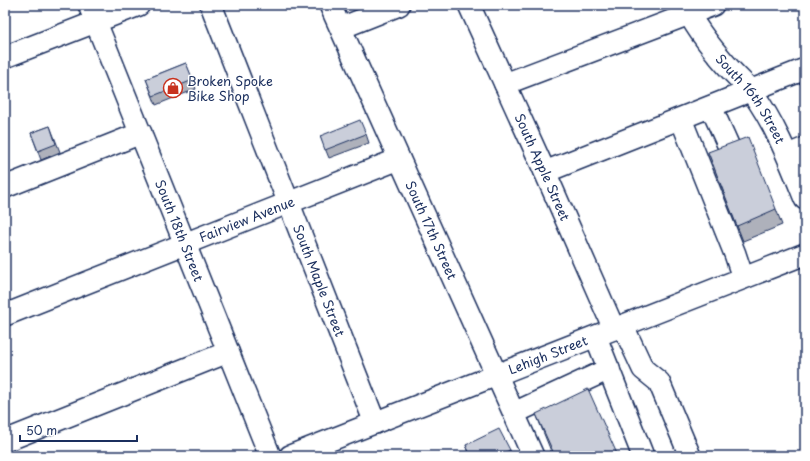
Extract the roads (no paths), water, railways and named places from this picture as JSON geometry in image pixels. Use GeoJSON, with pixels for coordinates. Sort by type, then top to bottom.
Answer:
{"type":"FeatureCollection","features":[{"type":"Feature","properties":{"kind":"street"},"geometry":{"type":"LineString","coordinates":[[5,57],[92,13],[139,5]]}},
{"type":"Feature","properties":{"kind":"street","name":"South Maple Street"},"geometry":{"type":"LineString","coordinates":[[211,5],[375,423]]}},
{"type":"Feature","properties":{"kind":"street","name":"South 17th Street"},"geometry":{"type":"LineString","coordinates":[[330,5],[514,413],[530,455]]}},
{"type":"Feature","properties":{"kind":"street"},"geometry":{"type":"LineString","coordinates":[[341,28],[399,5]]}},
{"type":"Feature","properties":{"kind":"street","name":"South Apple Street"},"geometry":{"type":"LineString","coordinates":[[469,5],[545,172],[611,331]]}},
{"type":"Feature","properties":{"kind":"street"},"geometry":{"type":"LineString","coordinates":[[505,84],[687,10],[713,5]]}},
{"type":"Feature","properties":{"kind":"street","name":"South 16th Street"},"geometry":{"type":"LineString","coordinates":[[687,10],[728,67],[751,92],[796,152],[805,199]]}},
{"type":"Feature","properties":{"kind":"street","name":"South 18th Street"},"geometry":{"type":"LineString","coordinates":[[92,13],[270,456]]}},
{"type":"Feature","properties":{"kind":"street"},"geometry":{"type":"LineString","coordinates":[[545,172],[751,92],[805,69]]}},
{"type":"Feature","properties":{"kind":"street"},"geometry":{"type":"LineString","coordinates":[[711,107],[729,147]]}},
{"type":"Feature","properties":{"kind":"street"},"geometry":{"type":"LineString","coordinates":[[681,119],[722,220],[743,278]]}},
{"type":"Feature","properties":{"kind":"street"},"geometry":{"type":"LineString","coordinates":[[5,187],[140,133]]}},
{"type":"Feature","properties":{"kind":"street","name":"Fairview Avenue"},"geometry":{"type":"LineString","coordinates":[[5,315],[399,159]]}},
{"type":"Feature","properties":{"kind":"street","name":"Lehigh Street"},"geometry":{"type":"LineString","coordinates":[[290,456],[805,254]]}},
{"type":"Feature","properties":{"kind":"street"},"geometry":{"type":"LineString","coordinates":[[611,331],[608,369],[643,456]]}},
{"type":"Feature","properties":{"kind":"street"},"geometry":{"type":"LineString","coordinates":[[611,331],[643,369],[659,382],[690,456]]}},
{"type":"Feature","properties":{"kind":"street"},"geometry":{"type":"LineString","coordinates":[[5,441],[228,352]]}},
{"type":"Feature","properties":{"kind":"street"},"geometry":{"type":"LineString","coordinates":[[514,413],[608,369]]}},
{"type":"Feature","properties":{"kind":"place","name":"Broken Spoke Bike Shop"},"geometry":{"type":"Point","coordinates":[173,88]}}]}
